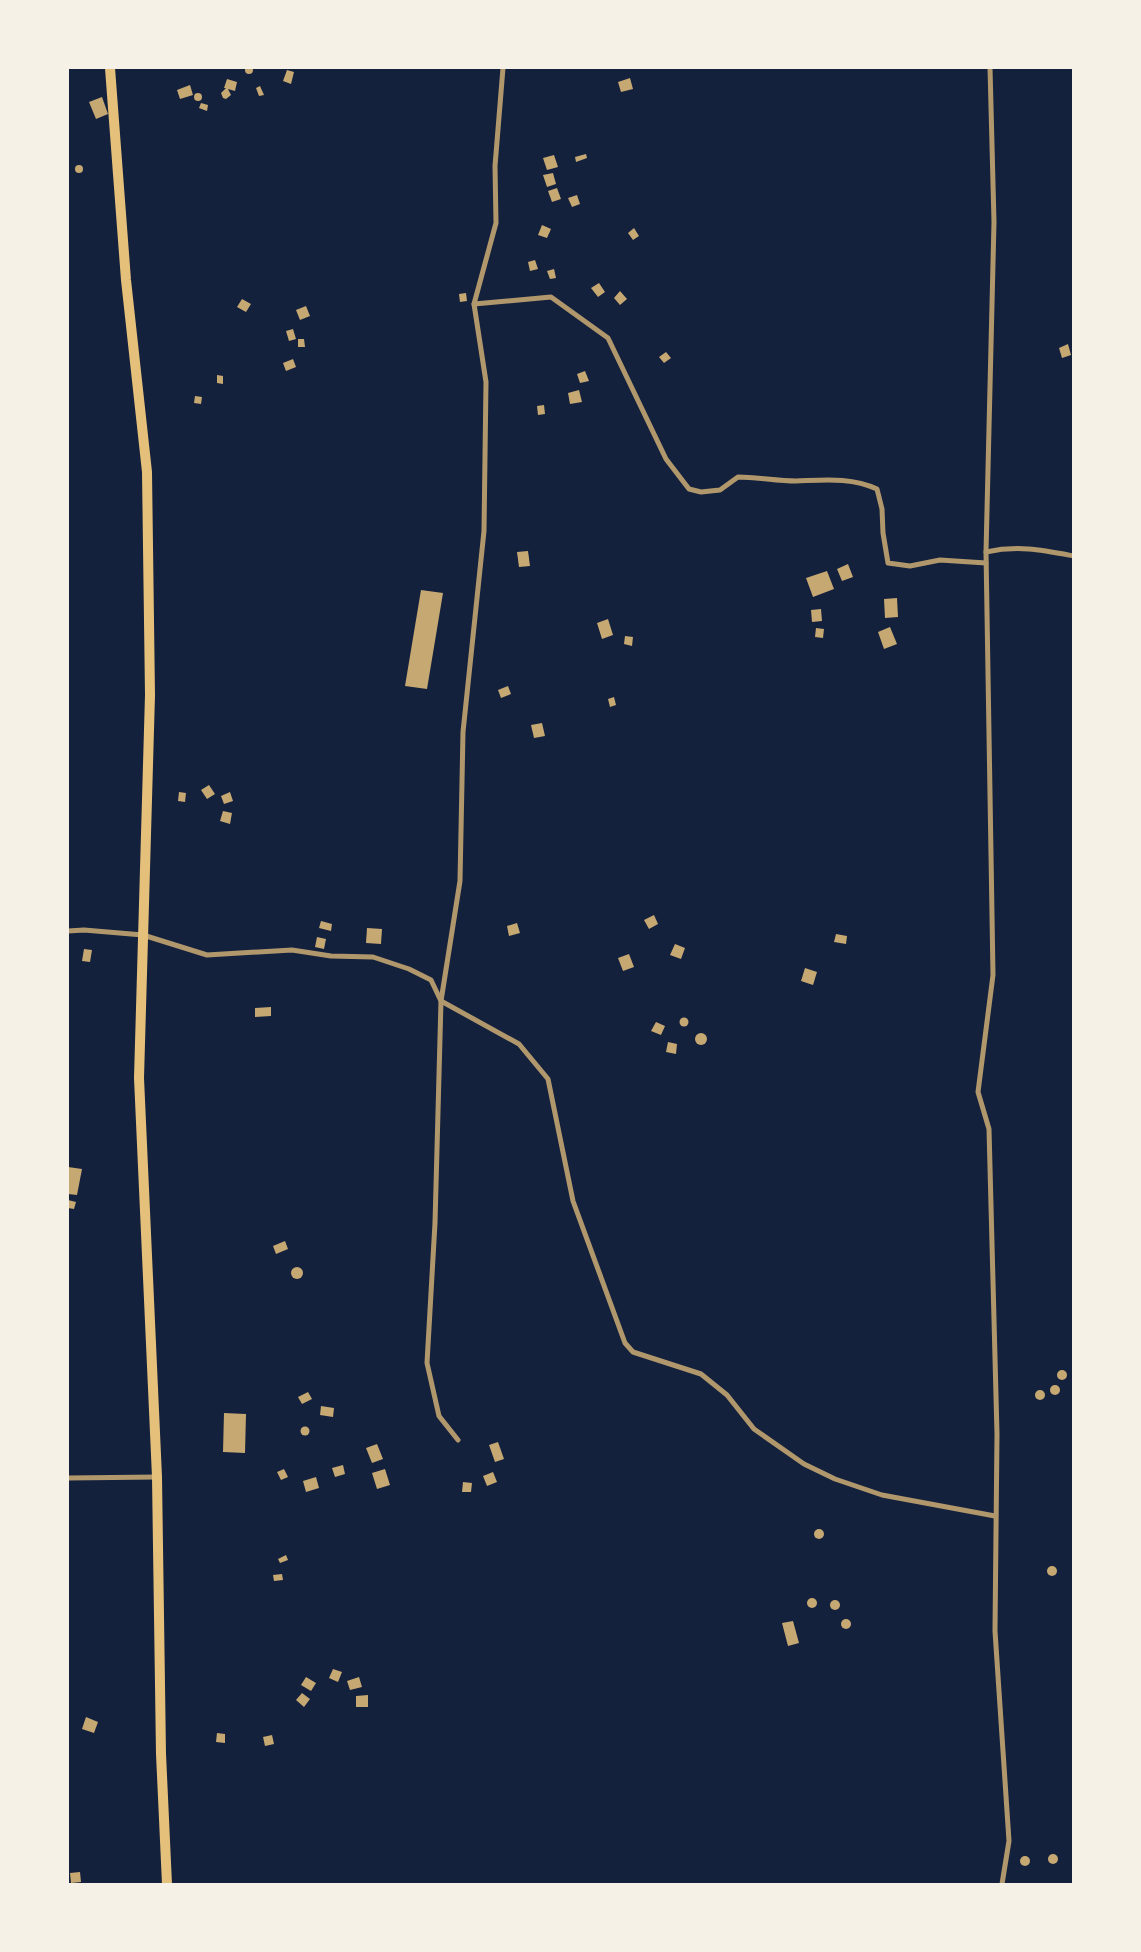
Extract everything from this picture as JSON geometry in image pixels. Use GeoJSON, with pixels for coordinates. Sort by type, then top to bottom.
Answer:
{"type":"FeatureCollection","features":[{"type":"Feature","properties":{"kind":"main road"},"geometry":{"type":"LineString","coordinates":[[110,68],[126,280],[147,472],[150,695],[139,1078],[157,1477],[161,1754],[167,1884]]}},
{"type":"Feature","properties":{"kind":"street"},"geometry":{"type":"LineString","coordinates":[[458,1440],[439,1416],[427,1363],[435,1224],[441,1001],[460,881],[464,732],[484,531],[486,382],[474,304],[496,223],[495,166],[503,68]]}},
{"type":"Feature","properties":{"kind":"street"},"geometry":{"type":"LineString","coordinates":[[990,68],[994,222],[986,563],[993,975],[978,1092],[989,1129],[996,1434],[995,1631],[1009,1841],[1002,1884]]}},
{"type":"Feature","properties":{"kind":"street"},"geometry":{"type":"LineString","coordinates":[[474,304],[551,297],[608,338],[666,459],[689,489],[701,492],[720,490],[738,477],[795,481],[835,479],[864,483],[878,489],[882,509],[882,533],[888,563],[910,566],[940,560],[986,563]]}},
{"type":"Feature","properties":{"kind":"street"},"geometry":{"type":"LineString","coordinates":[[986,552],[1005,548],[1033,548],[1074,556]]}},
{"type":"Feature","properties":{"kind":"street"},"geometry":{"type":"LineString","coordinates":[[68,931],[84,930],[144,935],[207,955],[292,950],[331,956],[373,957],[409,969],[431,980],[441,1001],[519,1044],[548,1079],[573,1200],[625,1342],[632,1352],[701,1374],[726,1395],[754,1429],[804,1464],[835,1480],[882,1495],[995,1516]]}},
{"type":"Feature","properties":{"kind":"street"},"geometry":{"type":"LineString","coordinates":[[68,1478],[157,1477]]}},
{"type":"Feature","properties":{"kind":"building"},"geometry":{"type":"Polygon","coordinates":[[[249,66],[253,70],[249,74],[245,70],[249,66]]]}},
{"type":"Feature","properties":{"kind":"building"},"geometry":{"type":"Polygon","coordinates":[[[287,70],[294,72],[291,84],[283,81],[287,70]]]}},
{"type":"Feature","properties":{"kind":"building"},"geometry":{"type":"Polygon","coordinates":[[[630,78],[633,89],[621,92],[618,82],[630,78]]]}},
{"type":"Feature","properties":{"kind":"building"},"geometry":{"type":"Polygon","coordinates":[[[227,79],[237,82],[235,91],[228,89],[231,95],[226,99],[223,98],[221,93],[226,88],[224,88],[227,79]]]}},
{"type":"Feature","properties":{"kind":"building"},"geometry":{"type":"Polygon","coordinates":[[[190,85],[193,95],[180,99],[177,90],[190,85]]]}},
{"type":"Feature","properties":{"kind":"building"},"geometry":{"type":"Polygon","coordinates":[[[260,86],[264,95],[259,96],[256,88],[260,86]]]}},
{"type":"Feature","properties":{"kind":"building"},"geometry":{"type":"Polygon","coordinates":[[[198,93],[202,97],[198,101],[194,97],[198,93]]]}},
{"type":"Feature","properties":{"kind":"building"},"geometry":{"type":"Polygon","coordinates":[[[102,97],[108,114],[96,119],[89,102],[102,97]]]}},
{"type":"Feature","properties":{"kind":"building"},"geometry":{"type":"Polygon","coordinates":[[[201,103],[208,105],[207,111],[199,108],[201,103]]]}},
{"type":"Feature","properties":{"kind":"building"},"geometry":{"type":"Polygon","coordinates":[[[586,154],[587,158],[576,162],[575,157],[586,154]]]}},
{"type":"Feature","properties":{"kind":"building"},"geometry":{"type":"Polygon","coordinates":[[[554,155],[558,167],[547,170],[543,158],[554,155]]]}},
{"type":"Feature","properties":{"kind":"building"},"geometry":{"type":"Polygon","coordinates":[[[79,165],[83,169],[79,173],[75,169],[79,165]]]}},
{"type":"Feature","properties":{"kind":"building"},"geometry":{"type":"Polygon","coordinates":[[[553,173],[556,184],[547,187],[543,175],[553,173]]]}},
{"type":"Feature","properties":{"kind":"building"},"geometry":{"type":"Polygon","coordinates":[[[557,188],[561,199],[552,202],[548,191],[557,188]]]}},
{"type":"Feature","properties":{"kind":"building"},"geometry":{"type":"Polygon","coordinates":[[[577,195],[580,204],[572,207],[568,198],[577,195]]]}},
{"type":"Feature","properties":{"kind":"building"},"geometry":{"type":"Polygon","coordinates":[[[542,225],[551,229],[547,238],[538,235],[542,225]]]}},
{"type":"Feature","properties":{"kind":"building"},"geometry":{"type":"Polygon","coordinates":[[[634,228],[639,236],[633,240],[628,233],[634,228]]]}},
{"type":"Feature","properties":{"kind":"building"},"geometry":{"type":"Polygon","coordinates":[[[535,260],[538,269],[530,271],[528,262],[535,260]]]}},
{"type":"Feature","properties":{"kind":"building"},"geometry":{"type":"Polygon","coordinates":[[[554,269],[556,278],[550,279],[547,271],[554,269]]]}},
{"type":"Feature","properties":{"kind":"building"},"geometry":{"type":"Polygon","coordinates":[[[599,283],[605,292],[598,297],[591,288],[599,283]]]}},
{"type":"Feature","properties":{"kind":"building"},"geometry":{"type":"Polygon","coordinates":[[[620,291],[627,299],[620,305],[614,298],[620,291]]]}},
{"type":"Feature","properties":{"kind":"building"},"geometry":{"type":"Polygon","coordinates":[[[466,293],[467,301],[460,302],[459,294],[466,293]]]}},
{"type":"Feature","properties":{"kind":"building"},"geometry":{"type":"Polygon","coordinates":[[[242,299],[251,304],[246,312],[237,307],[242,299]]]}},
{"type":"Feature","properties":{"kind":"building"},"geometry":{"type":"Polygon","coordinates":[[[306,306],[310,316],[300,320],[296,310],[306,306]]]}},
{"type":"Feature","properties":{"kind":"building"},"geometry":{"type":"Polygon","coordinates":[[[293,329],[296,339],[289,341],[286,331],[293,329]]]}},
{"type":"Feature","properties":{"kind":"building"},"geometry":{"type":"Polygon","coordinates":[[[298,339],[304,339],[305,347],[298,347],[298,339]]]}},
{"type":"Feature","properties":{"kind":"building"},"geometry":{"type":"Polygon","coordinates":[[[1068,344],[1071,355],[1062,358],[1059,348],[1068,344]]]}},
{"type":"Feature","properties":{"kind":"building"},"geometry":{"type":"Polygon","coordinates":[[[666,352],[671,358],[664,363],[659,357],[666,352]]]}},
{"type":"Feature","properties":{"kind":"building"},"geometry":{"type":"Polygon","coordinates":[[[293,359],[296,367],[286,371],[283,363],[293,359]]]}},
{"type":"Feature","properties":{"kind":"building"},"geometry":{"type":"Polygon","coordinates":[[[585,371],[589,381],[580,383],[577,374],[585,371]]]}},
{"type":"Feature","properties":{"kind":"building"},"geometry":{"type":"Polygon","coordinates":[[[217,375],[223,376],[223,384],[217,383],[217,375]]]}},
{"type":"Feature","properties":{"kind":"building"},"geometry":{"type":"Polygon","coordinates":[[[579,390],[582,402],[570,404],[568,393],[579,390]]]}},
{"type":"Feature","properties":{"kind":"building"},"geometry":{"type":"Polygon","coordinates":[[[195,396],[202,397],[201,404],[194,403],[195,396]]]}},
{"type":"Feature","properties":{"kind":"building"},"geometry":{"type":"Polygon","coordinates":[[[544,405],[545,414],[538,415],[537,406],[544,405]]]}},
{"type":"Feature","properties":{"kind":"building"},"geometry":{"type":"Polygon","coordinates":[[[528,551],[530,566],[519,567],[517,552],[528,551]]]}},
{"type":"Feature","properties":{"kind":"building"},"geometry":{"type":"Polygon","coordinates":[[[848,564],[853,577],[842,581],[837,569],[848,564]]]}},
{"type":"Feature","properties":{"kind":"building"},"geometry":{"type":"Polygon","coordinates":[[[827,571],[834,589],[813,597],[806,578],[827,571]]]}},
{"type":"Feature","properties":{"kind":"building"},"geometry":{"type":"Polygon","coordinates":[[[421,590],[443,593],[427,689],[405,686],[421,590]]]}},
{"type":"Feature","properties":{"kind":"building"},"geometry":{"type":"Polygon","coordinates":[[[897,598],[898,617],[885,618],[884,599],[897,598]]]}},
{"type":"Feature","properties":{"kind":"building"},"geometry":{"type":"Polygon","coordinates":[[[821,609],[822,621],[812,622],[811,610],[821,609]]]}},
{"type":"Feature","properties":{"kind":"building"},"geometry":{"type":"Polygon","coordinates":[[[608,619],[613,635],[602,639],[597,623],[608,619]]]}},
{"type":"Feature","properties":{"kind":"building"},"geometry":{"type":"Polygon","coordinates":[[[890,627],[897,644],[884,649],[878,632],[890,627]]]}},
{"type":"Feature","properties":{"kind":"building"},"geometry":{"type":"Polygon","coordinates":[[[816,628],[824,629],[823,638],[815,637],[816,628]]]}},
{"type":"Feature","properties":{"kind":"building"},"geometry":{"type":"Polygon","coordinates":[[[625,636],[633,637],[632,646],[624,644],[625,636]]]}},
{"type":"Feature","properties":{"kind":"building"},"geometry":{"type":"Polygon","coordinates":[[[508,686],[511,694],[501,698],[498,690],[508,686]]]}},
{"type":"Feature","properties":{"kind":"building"},"geometry":{"type":"Polygon","coordinates":[[[614,697],[616,705],[610,707],[608,699],[614,697]]]}},
{"type":"Feature","properties":{"kind":"building"},"geometry":{"type":"Polygon","coordinates":[[[542,723],[545,736],[534,738],[531,725],[542,723]]]}},
{"type":"Feature","properties":{"kind":"building"},"geometry":{"type":"Polygon","coordinates":[[[209,785],[215,794],[207,799],[201,790],[209,785]]]}},
{"type":"Feature","properties":{"kind":"building"},"geometry":{"type":"Polygon","coordinates":[[[179,792],[186,793],[185,802],[178,801],[179,792]]]}},
{"type":"Feature","properties":{"kind":"building"},"geometry":{"type":"Polygon","coordinates":[[[230,792],[233,801],[224,804],[221,796],[230,792]]]}},
{"type":"Feature","properties":{"kind":"building"},"geometry":{"type":"Polygon","coordinates":[[[223,811],[232,813],[230,824],[220,821],[223,811]]]}},
{"type":"Feature","properties":{"kind":"building"},"geometry":{"type":"Polygon","coordinates":[[[654,915],[658,924],[649,929],[644,920],[654,915]]]}},
{"type":"Feature","properties":{"kind":"building"},"geometry":{"type":"Polygon","coordinates":[[[321,921],[332,924],[331,931],[319,928],[321,921]]]}},
{"type":"Feature","properties":{"kind":"building"},"geometry":{"type":"Polygon","coordinates":[[[517,923],[520,933],[509,936],[507,926],[517,923]]]}},
{"type":"Feature","properties":{"kind":"building"},"geometry":{"type":"Polygon","coordinates":[[[367,928],[382,929],[381,944],[366,943],[367,928]]]}},
{"type":"Feature","properties":{"kind":"building"},"geometry":{"type":"Polygon","coordinates":[[[836,934],[847,936],[846,944],[834,942],[836,934]]]}},
{"type":"Feature","properties":{"kind":"building"},"geometry":{"type":"Polygon","coordinates":[[[317,937],[326,939],[324,949],[315,947],[317,937]]]}},
{"type":"Feature","properties":{"kind":"building"},"geometry":{"type":"Polygon","coordinates":[[[675,944],[685,948],[681,959],[670,955],[675,944]]]}},
{"type":"Feature","properties":{"kind":"building"},"geometry":{"type":"Polygon","coordinates":[[[84,949],[92,950],[90,962],[82,961],[84,949]]]}},
{"type":"Feature","properties":{"kind":"building"},"geometry":{"type":"Polygon","coordinates":[[[629,954],[634,967],[623,971],[618,958],[629,954]]]}},
{"type":"Feature","properties":{"kind":"building"},"geometry":{"type":"Polygon","coordinates":[[[805,968],[817,972],[813,985],[801,981],[805,968]]]}},
{"type":"Feature","properties":{"kind":"building"},"geometry":{"type":"Polygon","coordinates":[[[271,1007],[271,1016],[255,1017],[255,1008],[271,1007]]]}},
{"type":"Feature","properties":{"kind":"building"},"geometry":{"type":"Polygon","coordinates":[[[684,1017],[689,1022],[684,1027],[679,1022],[684,1017]]]}},
{"type":"Feature","properties":{"kind":"building"},"geometry":{"type":"Polygon","coordinates":[[[656,1022],[665,1026],[661,1035],[651,1031],[656,1022]]]}},
{"type":"Feature","properties":{"kind":"building"},"geometry":{"type":"Polygon","coordinates":[[[699,1033],[703,1033],[707,1039],[703,1045],[699,1045],[695,1041],[695,1037],[699,1033]]]}},
{"type":"Feature","properties":{"kind":"building"},"geometry":{"type":"Polygon","coordinates":[[[668,1042],[677,1044],[676,1054],[666,1052],[668,1042]]]}},
{"type":"Feature","properties":{"kind":"building"},"geometry":{"type":"Polygon","coordinates":[[[68,1167],[82,1169],[77,1195],[68,1194],[68,1167]]]}},
{"type":"Feature","properties":{"kind":"building"},"geometry":{"type":"Polygon","coordinates":[[[68,1200],[76,1202],[74,1209],[68,1208],[68,1200]]]}},
{"type":"Feature","properties":{"kind":"building"},"geometry":{"type":"Polygon","coordinates":[[[285,1241],[288,1249],[276,1254],[273,1246],[285,1241]]]}},
{"type":"Feature","properties":{"kind":"building"},"geometry":{"type":"Polygon","coordinates":[[[297,1267],[303,1273],[297,1279],[291,1273],[297,1267]]]}},
{"type":"Feature","properties":{"kind":"building"},"geometry":{"type":"Polygon","coordinates":[[[1060,1370],[1064,1370],[1067,1375],[1066,1379],[1060,1380],[1057,1377],[1057,1373],[1060,1370]]]}},
{"type":"Feature","properties":{"kind":"building"},"geometry":{"type":"Polygon","coordinates":[[[1053,1385],[1057,1385],[1060,1390],[1059,1394],[1053,1395],[1050,1392],[1050,1388],[1053,1385]]]}},
{"type":"Feature","properties":{"kind":"building"},"geometry":{"type":"Polygon","coordinates":[[[1038,1390],[1042,1390],[1045,1395],[1044,1399],[1038,1400],[1035,1397],[1035,1393],[1038,1390]]]}},
{"type":"Feature","properties":{"kind":"building"},"geometry":{"type":"Polygon","coordinates":[[[308,1392],[312,1399],[302,1404],[298,1397],[308,1392]]]}},
{"type":"Feature","properties":{"kind":"building"},"geometry":{"type":"Polygon","coordinates":[[[321,1406],[334,1408],[333,1417],[320,1415],[321,1406]]]}},
{"type":"Feature","properties":{"kind":"building"},"geometry":{"type":"Polygon","coordinates":[[[224,1413],[246,1414],[245,1453],[223,1452],[224,1413]]]}},
{"type":"Feature","properties":{"kind":"building"},"geometry":{"type":"Polygon","coordinates":[[[305,1426],[310,1431],[305,1436],[300,1431],[305,1426]]]}},
{"type":"Feature","properties":{"kind":"building"},"geometry":{"type":"Polygon","coordinates":[[[498,1442],[504,1459],[495,1462],[489,1445],[498,1442]]]}},
{"type":"Feature","properties":{"kind":"building"},"geometry":{"type":"Polygon","coordinates":[[[377,1444],[383,1459],[372,1463],[366,1448],[377,1444]]]}},
{"type":"Feature","properties":{"kind":"building"},"geometry":{"type":"Polygon","coordinates":[[[343,1465],[345,1474],[335,1477],[332,1468],[343,1465]]]}},
{"type":"Feature","properties":{"kind":"building"},"geometry":{"type":"Polygon","coordinates":[[[284,1469],[288,1477],[281,1480],[277,1472],[284,1469]]]}},
{"type":"Feature","properties":{"kind":"building"},"geometry":{"type":"Polygon","coordinates":[[[385,1469],[390,1485],[377,1489],[372,1473],[385,1469]]]}},
{"type":"Feature","properties":{"kind":"building"},"geometry":{"type":"Polygon","coordinates":[[[493,1472],[497,1482],[487,1486],[483,1476],[493,1472]]]}},
{"type":"Feature","properties":{"kind":"building"},"geometry":{"type":"Polygon","coordinates":[[[316,1477],[319,1488],[306,1492],[303,1481],[316,1477]]]}},
{"type":"Feature","properties":{"kind":"building"},"geometry":{"type":"Polygon","coordinates":[[[463,1482],[472,1483],[471,1492],[462,1492],[463,1482]]]}},
{"type":"Feature","properties":{"kind":"building"},"geometry":{"type":"Polygon","coordinates":[[[817,1529],[821,1529],[824,1534],[823,1538],[817,1539],[814,1536],[814,1532],[817,1529]]]}},
{"type":"Feature","properties":{"kind":"building"},"geometry":{"type":"Polygon","coordinates":[[[286,1555],[288,1560],[280,1563],[278,1559],[286,1555]]]}},
{"type":"Feature","properties":{"kind":"building"},"geometry":{"type":"Polygon","coordinates":[[[1050,1566],[1054,1566],[1057,1571],[1056,1575],[1050,1576],[1047,1573],[1047,1569],[1050,1566]]]}},
{"type":"Feature","properties":{"kind":"building"},"geometry":{"type":"Polygon","coordinates":[[[282,1574],[283,1580],[274,1581],[273,1575],[282,1574]]]}},
{"type":"Feature","properties":{"kind":"building"},"geometry":{"type":"Polygon","coordinates":[[[810,1598],[814,1598],[817,1603],[816,1607],[810,1608],[807,1605],[807,1601],[810,1598]]]}},
{"type":"Feature","properties":{"kind":"building"},"geometry":{"type":"Polygon","coordinates":[[[833,1600],[837,1600],[840,1605],[839,1609],[833,1610],[830,1607],[830,1603],[833,1600]]]}},
{"type":"Feature","properties":{"kind":"building"},"geometry":{"type":"Polygon","coordinates":[[[844,1619],[848,1619],[851,1624],[850,1628],[844,1629],[841,1626],[841,1622],[844,1619]]]}},
{"type":"Feature","properties":{"kind":"building"},"geometry":{"type":"Polygon","coordinates":[[[793,1621],[799,1643],[788,1646],[782,1623],[793,1621]]]}},
{"type":"Feature","properties":{"kind":"building"},"geometry":{"type":"Polygon","coordinates":[[[333,1669],[342,1672],[338,1682],[329,1678],[333,1669]]]}},
{"type":"Feature","properties":{"kind":"building"},"geometry":{"type":"Polygon","coordinates":[[[306,1677],[316,1683],[311,1691],[301,1685],[306,1677]]]}},
{"type":"Feature","properties":{"kind":"building"},"geometry":{"type":"Polygon","coordinates":[[[359,1677],[362,1687],[350,1690],[347,1681],[359,1677]]]}},
{"type":"Feature","properties":{"kind":"building"},"geometry":{"type":"Polygon","coordinates":[[[302,1693],[310,1699],[304,1707],[296,1700],[302,1693]]]}},
{"type":"Feature","properties":{"kind":"building"},"geometry":{"type":"Polygon","coordinates":[[[368,1695],[368,1707],[356,1707],[356,1696],[368,1695]]]}},
{"type":"Feature","properties":{"kind":"building"},"geometry":{"type":"Polygon","coordinates":[[[86,1717],[98,1722],[94,1733],[82,1729],[86,1717]]]}},
{"type":"Feature","properties":{"kind":"building"},"geometry":{"type":"Polygon","coordinates":[[[217,1733],[225,1734],[225,1743],[216,1742],[217,1733]]]}},
{"type":"Feature","properties":{"kind":"building"},"geometry":{"type":"Polygon","coordinates":[[[272,1735],[274,1744],[265,1746],[263,1737],[272,1735]]]}},
{"type":"Feature","properties":{"kind":"building"},"geometry":{"type":"Polygon","coordinates":[[[1051,1854],[1055,1854],[1058,1859],[1057,1863],[1051,1864],[1048,1861],[1048,1857],[1051,1854]]]}},
{"type":"Feature","properties":{"kind":"building"},"geometry":{"type":"Polygon","coordinates":[[[1023,1856],[1027,1856],[1030,1861],[1029,1865],[1023,1866],[1020,1863],[1020,1859],[1023,1856]]]}},
{"type":"Feature","properties":{"kind":"building"},"geometry":{"type":"Polygon","coordinates":[[[80,1872],[81,1882],[71,1883],[70,1873],[80,1872]]]}}]}
